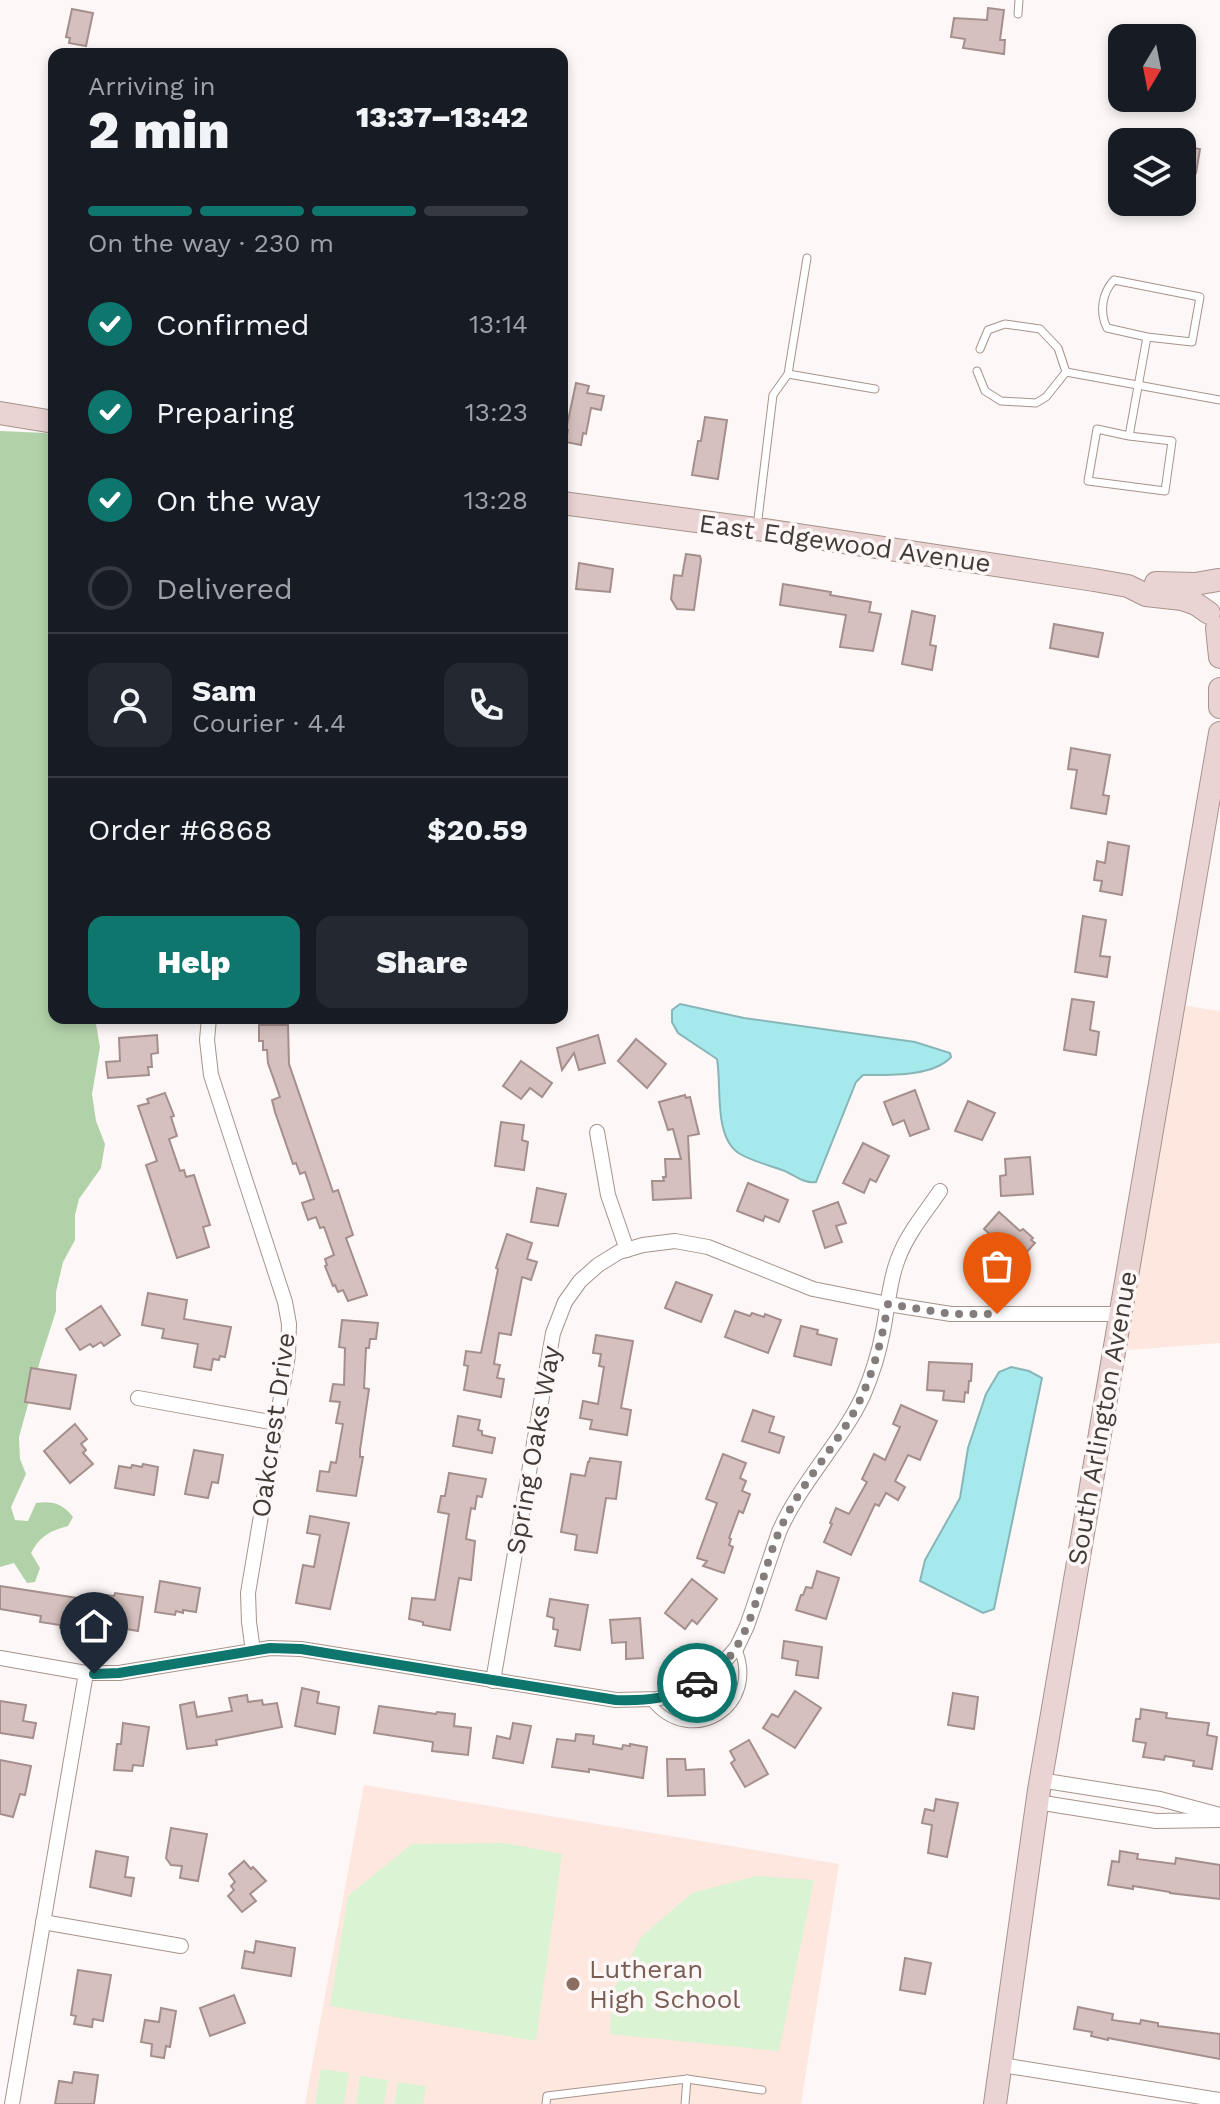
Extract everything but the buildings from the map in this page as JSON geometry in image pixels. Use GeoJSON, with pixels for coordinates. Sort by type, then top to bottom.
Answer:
{"type":"FeatureCollection","features":[{"type":"Feature","properties":{"kind":"main road"},"geometry":{"type":"LineString","coordinates":[[0,413],[48,421]]}},
{"type":"Feature","properties":{"kind":"main road","name":"East Edgewood Avenue"},"geometry":{"type":"LineString","coordinates":[[568,504],[1128,586]]}},
{"type":"Feature","properties":{"kind":"main road"},"geometry":{"type":"LineString","coordinates":[[1128,586],[1147,582],[1195,584],[1219,579]]}},
{"type":"Feature","properties":{"kind":"main road"},"geometry":{"type":"LineString","coordinates":[[1219,579],[1209,595],[1220,657]]}},
{"type":"Feature","properties":{"kind":"main road"},"geometry":{"type":"LineString","coordinates":[[1128,586],[1146,595],[1182,599],[1196,604],[1215,624]]}},
{"type":"Feature","properties":{"kind":"main road"},"geometry":{"type":"LineString","coordinates":[[1220,689],[1220,707]]}},
{"type":"Feature","properties":{"kind":"main road","name":"South Arlington Avenue"},"geometry":{"type":"LineString","coordinates":[[995,2104],[1039,1791],[1220,733]]}},
{"type":"Feature","properties":{"kind":"street","name":"Oakcrest Drive"},"geometry":{"type":"LineString","coordinates":[[208,1024],[211,1075],[288,1313],[289,1343],[248,1593],[253,1651]]}},
{"type":"Feature","properties":{"kind":"street"},"geometry":{"type":"LineString","coordinates":[[597,1132],[608,1195],[627,1250]]}},
{"type":"Feature","properties":{"kind":"street"},"geometry":{"type":"LineString","coordinates":[[0,1658],[86,1673],[119,1673],[270,1648],[301,1649],[616,1700],[666,1697],[690,1688],[718,1668],[737,1647],[781,1526],[794,1501],[849,1421],[864,1391],[877,1359],[894,1269],[904,1244],[940,1191]]}},
{"type":"Feature","properties":{"kind":"street","name":"Spring Oaks Way"},"geometry":{"type":"LineString","coordinates":[[493,1681],[553,1333],[565,1302],[580,1281],[598,1265],[643,1245],[675,1241],[708,1247],[813,1289],[888,1304],[951,1314],[1120,1314]]}},
{"type":"Feature","properties":{"kind":"street"},"geometry":{"type":"LineString","coordinates":[[138,1398],[276,1423]]}},
{"type":"Feature","properties":{"kind":"street"},"geometry":{"type":"LineString","coordinates":[[12,2104],[86,1673]]}},
{"type":"Feature","properties":{"kind":"street"},"geometry":{"type":"LineString","coordinates":[[1039,1791],[1156,1821],[1220,1818]]}},
{"type":"Feature","properties":{"kind":"street"},"geometry":{"type":"LineString","coordinates":[[1039,1791],[1160,1799],[1220,1818]]}},
{"type":"Feature","properties":{"kind":"street"},"geometry":{"type":"LineString","coordinates":[[43,1922],[181,1946]]}},
{"type":"Feature","properties":{"kind":"street"},"geometry":{"type":"LineString","coordinates":[[1002,2065],[1220,2100]]}},
{"type":"Feature","properties":{"kind":"lane"},"geometry":{"type":"LineString","coordinates":[[1018,14],[1019,0]]}},
{"type":"Feature","properties":{"kind":"lane"},"geometry":{"type":"LineString","coordinates":[[756,529],[773,395],[788,374],[807,258]]}},
{"type":"Feature","properties":{"kind":"lane"},"geometry":{"type":"LineString","coordinates":[[1114,280],[1200,297],[1192,342],[1147,337],[1107,328],[1102,317],[1106,288],[1114,280]]}},
{"type":"Feature","properties":{"kind":"lane"},"geometry":{"type":"LineString","coordinates":[[980,349],[988,330],[1005,324],[1040,329],[1058,348],[1066,372]]}},
{"type":"Feature","properties":{"kind":"lane"},"geometry":{"type":"LineString","coordinates":[[1129,436],[1147,337]]}},
{"type":"Feature","properties":{"kind":"lane"},"geometry":{"type":"LineString","coordinates":[[977,371],[985,391],[1001,401],[1036,403],[1046,397],[1066,372]]}},
{"type":"Feature","properties":{"kind":"lane"},"geometry":{"type":"LineString","coordinates":[[1066,372],[1220,400]]}},
{"type":"Feature","properties":{"kind":"lane"},"geometry":{"type":"LineString","coordinates":[[788,374],[875,389]]}},
{"type":"Feature","properties":{"kind":"lane"},"geometry":{"type":"LineString","coordinates":[[1097,429],[1129,436],[1172,441],[1165,491],[1088,481],[1097,429]]}},
{"type":"Feature","properties":{"kind":"lane"},"geometry":{"type":"LineString","coordinates":[[649,1699],[666,1716],[679,1722],[703,1723],[718,1718],[736,1701],[743,1683],[743,1663],[737,1647]]}},
{"type":"Feature","properties":{"kind":"lane"},"geometry":{"type":"LineString","coordinates":[[685,2104],[687,2079]]}},
{"type":"Feature","properties":{"kind":"lane"},"geometry":{"type":"LineString","coordinates":[[546,2104],[547,2096],[687,2079],[762,2090]]}},
{"type":"Feature","properties":{"kind":"shaded area"},"geometry":{"type":"Polygon","coordinates":[[[1173,1004],[1220,1011],[1220,1343],[1114,1351],[1173,1004]]]}},
{"type":"Feature","properties":{"kind":"shaded area","name":"Lutheran High School"},"geometry":{"type":"Polygon","coordinates":[[[364,1785],[839,1864],[801,2104],[305,2104],[364,1785]]]}},
{"type":"Feature","properties":{"kind":"green space"},"geometry":{"type":"Polygon","coordinates":[[[0,431],[48,434],[48,1024],[96,1024],[100,1047],[92,1094],[96,1121],[105,1144],[101,1168],[79,1199],[75,1215],[75,1240],[63,1262],[56,1292],[56,1311],[19,1437],[20,1459],[26,1474],[11,1507],[15,1520],[28,1521],[36,1503],[42,1502],[61,1506],[73,1517],[68,1526],[46,1535],[34,1547],[31,1553],[40,1568],[35,1582],[27,1583],[14,1563],[0,1567],[0,431]]]}},
{"type":"Feature","properties":{"kind":"green space"},"geometry":{"type":"Polygon","coordinates":[[[506,1843],[562,1854],[536,2041],[330,2006],[348,1896],[412,1844],[506,1843]]]}},
{"type":"Feature","properties":{"kind":"green space"},"geometry":{"type":"Polygon","coordinates":[[[757,1876],[814,1880],[779,2051],[610,2034],[612,1993],[641,1937],[692,1893],[757,1876]]]}},
{"type":"Feature","properties":{"kind":"green space"},"geometry":{"type":"Polygon","coordinates":[[[321,2069],[349,2073],[344,2104],[315,2104],[321,2069]]]}},
{"type":"Feature","properties":{"kind":"green space"},"geometry":{"type":"Polygon","coordinates":[[[360,2076],[388,2080],[384,2104],[356,2104],[360,2076]]]}},
{"type":"Feature","properties":{"kind":"green space"},"geometry":{"type":"Polygon","coordinates":[[[398,2082],[426,2086],[423,2104],[394,2104],[398,2082]]]}},
{"type":"Feature","properties":{"kind":"water"},"geometry":{"type":"Polygon","coordinates":[[[680,1004],[744,1018],[915,1042],[950,1053],[951,1057],[943,1064],[922,1071],[863,1075],[856,1082],[816,1182],[807,1182],[740,1154],[731,1146],[722,1124],[717,1059],[678,1033],[672,1022],[672,1010],[680,1004]]]}},
{"type":"Feature","properties":{"kind":"water"},"geometry":{"type":"Polygon","coordinates":[[[1011,1367],[1042,1378],[994,1609],[983,1613],[920,1581],[925,1560],[960,1498],[968,1448],[986,1394],[999,1372],[1011,1367]]]}},
{"type":"Feature","properties":{"kind":"way so far"},"geometry":{"type":"LineString","coordinates":[[697,1683],[718,1668],[737,1647],[781,1526],[794,1501],[849,1421],[864,1391],[877,1359],[888,1304],[951,1314],[997,1314]]}},
{"type":"Feature","properties":{"kind":"place","name":"Lutheran High School"},"geometry":{"type":"Point","coordinates":[573,1984]}},
{"type":"Feature","properties":{"kind":"route"},"geometry":{"type":"LineString","coordinates":[[94,1674],[119,1673],[270,1648],[301,1649],[616,1700],[666,1697],[697,1683]]}}]}
